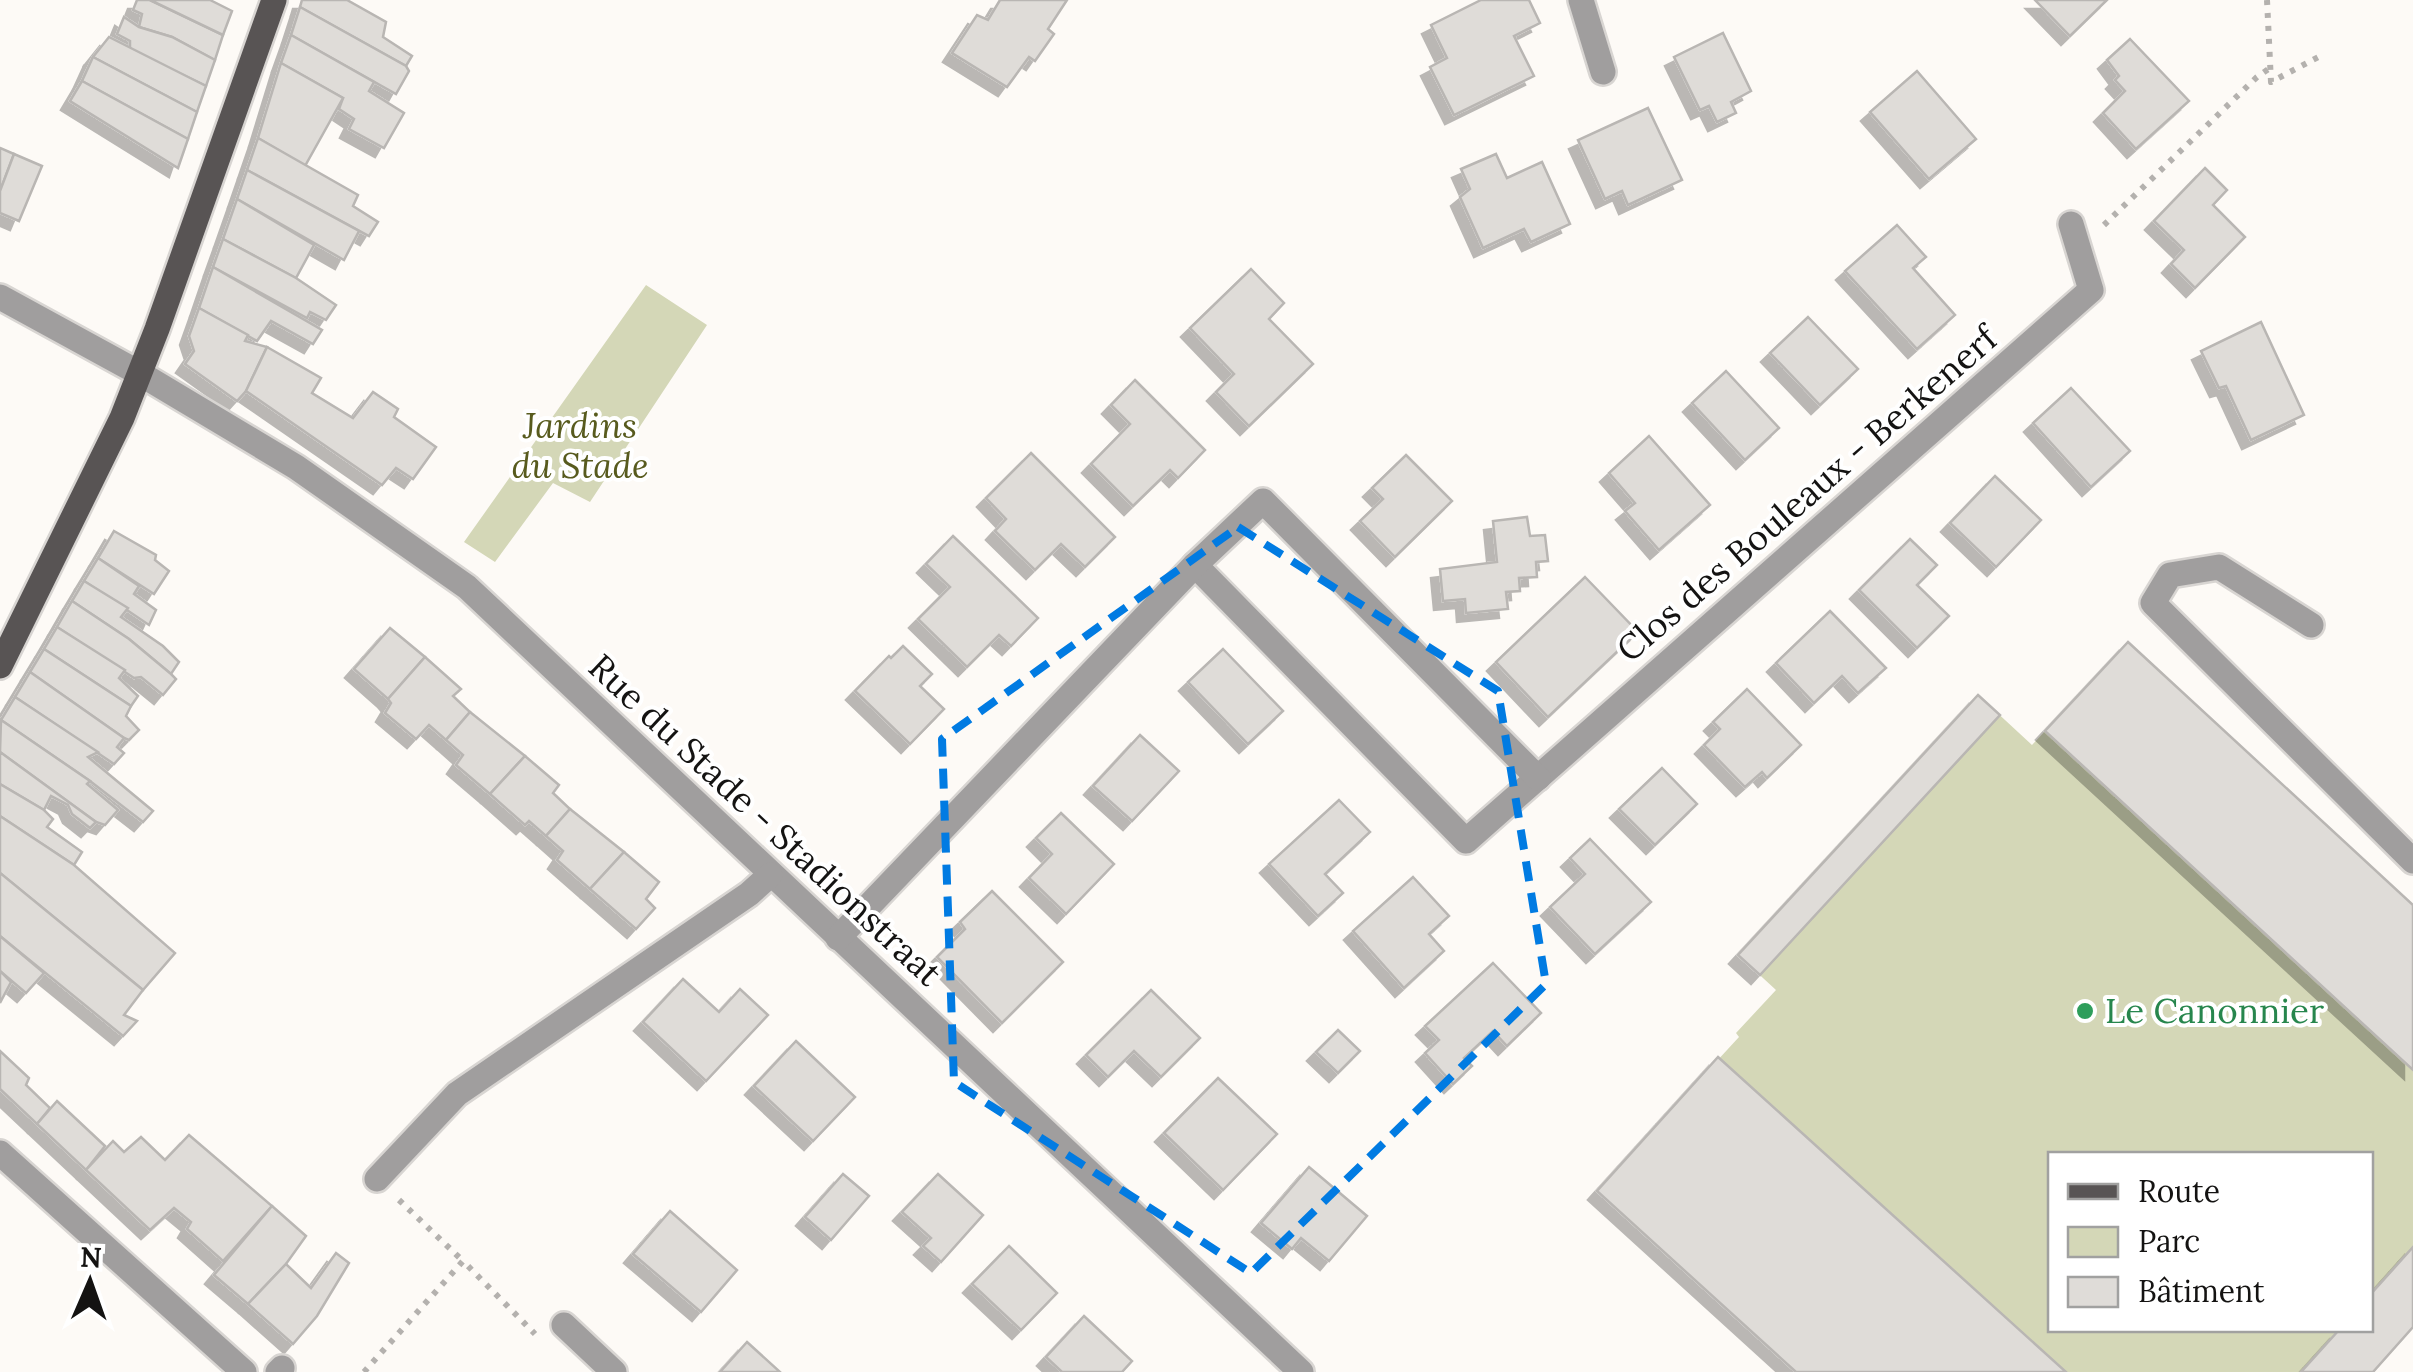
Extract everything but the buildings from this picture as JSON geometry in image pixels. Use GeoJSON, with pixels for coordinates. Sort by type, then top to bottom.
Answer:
{"type":"FeatureCollection","features":[{"type":"Feature","properties":{"kind":"main road"},"geometry":{"type":"LineString","coordinates":[[0,666],[122,418],[274,0]]}},
{"type":"Feature","properties":{"kind":"street"},"geometry":{"type":"LineString","coordinates":[[1580,0],[1603,72]]}},
{"type":"Feature","properties":{"kind":"street","name":"Clos des Bouleaux - Berkenerf"},"geometry":{"type":"LineString","coordinates":[[1195,564],[1466,841],[2091,290],[2071,224]]}},
{"type":"Feature","properties":{"kind":"street","name":"Rue du Stade - Stadionstraat"},"geometry":{"type":"LineString","coordinates":[[0,297],[140,372],[296,468],[467,588],[1300,1372]]}},
{"type":"Feature","properties":{"kind":"street"},"geometry":{"type":"LineString","coordinates":[[838,938],[1195,564],[1263,501],[1538,778]]}},
{"type":"Feature","properties":{"kind":"street"},"geometry":{"type":"LineString","coordinates":[[2311,625],[2219,567],[2170,575],[2154,603],[2413,862]]}},
{"type":"Feature","properties":{"kind":"street"},"geometry":{"type":"LineString","coordinates":[[377,1179],[457,1094],[770,875]]}},
{"type":"Feature","properties":{"kind":"street"},"geometry":{"type":"LineString","coordinates":[[0,1153],[244,1372]]}},
{"type":"Feature","properties":{"kind":"street"},"geometry":{"type":"LineString","coordinates":[[564,1325],[614,1372]]}},
{"type":"Feature","properties":{"kind":"path"},"geometry":{"type":"LineString","coordinates":[[2267,0],[2271,82],[2324,54]]}},
{"type":"Feature","properties":{"kind":"path"},"geometry":{"type":"LineString","coordinates":[[2079,250],[2270,68]]}},
{"type":"Feature","properties":{"kind":"path"},"geometry":{"type":"LineString","coordinates":[[377,1179],[545,1345]]}},
{"type":"Feature","properties":{"kind":"path"},"geometry":{"type":"LineString","coordinates":[[364,1372],[463,1262]]}},
{"type":"Feature","properties":{"kind":"highlighted area"},"geometry":{"type":"Polygon","coordinates":[[[1238,527],[1498,691],[1546,984],[1251,1273],[954,1082],[942,739],[1238,527]]]}},
{"type":"Feature","properties":{"kind":"green space","name":"Jardins du Stade"},"geometry":{"type":"Polygon","coordinates":[[[646,285],[707,325],[590,502],[553,483],[495,562],[464,542],[646,285]]]}},
{"type":"Feature","properties":{"kind":"green space","name":"Le Canonnier"},"geometry":{"type":"Polygon","coordinates":[[[2128,642],[2413,905],[2413,1327],[2373,1372],[1796,1372],[1597,1191],[1739,1037],[1736,1033],[1776,990],[1738,955],[1978,695],[2032,745],[2128,642]]]}},
{"type":"Feature","properties":{"kind":"place","name":"Le Canonnier"},"geometry":{"type":"Point","coordinates":[2085,1011]}}]}
